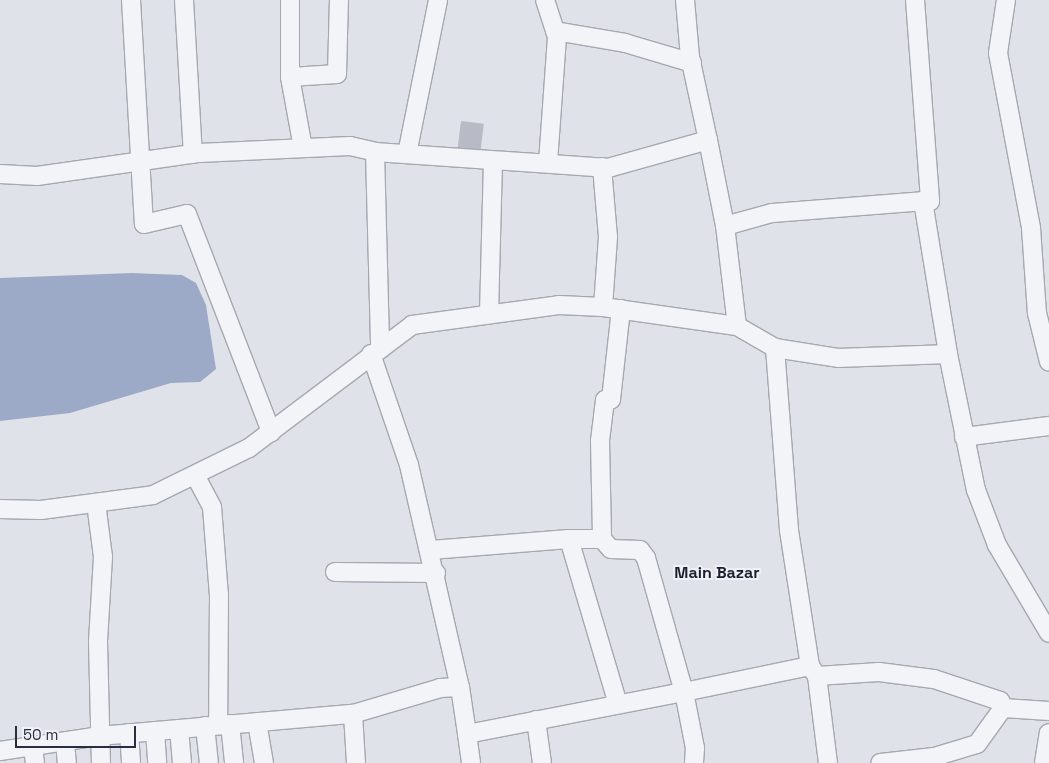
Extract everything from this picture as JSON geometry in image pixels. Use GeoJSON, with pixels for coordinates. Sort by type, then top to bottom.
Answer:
{"type":"FeatureCollection","features":[{"type":"Feature","properties":{"kind":"street"},"geometry":{"type":"LineString","coordinates":[[131,0],[144,224],[187,214],[271,432]]}},
{"type":"Feature","properties":{"kind":"street"},"geometry":{"type":"LineString","coordinates":[[184,0],[193,154]]}},
{"type":"Feature","properties":{"kind":"street"},"geometry":{"type":"LineString","coordinates":[[290,0],[290,77],[303,148]]}},
{"type":"Feature","properties":{"kind":"street"},"geometry":{"type":"LineString","coordinates":[[290,77],[337,74],[339,0]]}},
{"type":"Feature","properties":{"kind":"street"},"geometry":{"type":"LineString","coordinates":[[407,154],[438,0]]}},
{"type":"Feature","properties":{"kind":"street"},"geometry":{"type":"LineString","coordinates":[[545,0],[555,31],[557,82],[548,162]]}},
{"type":"Feature","properties":{"kind":"street"},"geometry":{"type":"LineString","coordinates":[[685,0],[692,63],[725,226],[737,326]]}},
{"type":"Feature","properties":{"kind":"street"},"geometry":{"type":"LineString","coordinates":[[725,226],[772,213],[930,201],[914,0]]}},
{"type":"Feature","properties":{"kind":"street"},"geometry":{"type":"LineString","coordinates":[[1006,0],[998,53],[1031,228],[1037,313],[1049,362]]}},
{"type":"Feature","properties":{"kind":"street"},"geometry":{"type":"LineString","coordinates":[[555,31],[634,46],[692,63]]}},
{"type":"Feature","properties":{"kind":"street"},"geometry":{"type":"LineString","coordinates":[[0,174],[37,176],[193,154],[350,146],[376,152],[602,167],[708,140]]}},
{"type":"Feature","properties":{"kind":"street"},"geometry":{"type":"LineString","coordinates":[[376,152],[376,352],[436,573],[460,687],[471,763]]}},
{"type":"Feature","properties":{"kind":"street"},"geometry":{"type":"LineString","coordinates":[[488,314],[493,161]]}},
{"type":"Feature","properties":{"kind":"street"},"geometry":{"type":"LineString","coordinates":[[602,167],[608,237],[603,307]]}},
{"type":"Feature","properties":{"kind":"street"},"geometry":{"type":"LineString","coordinates":[[923,201],[948,354],[976,490],[997,545],[1049,633]]}},
{"type":"Feature","properties":{"kind":"street"},"geometry":{"type":"LineString","coordinates":[[0,509],[40,510],[154,495],[195,475],[271,432],[412,325],[559,305],[603,307],[737,326],[775,348],[839,358],[948,354]]}},
{"type":"Feature","properties":{"kind":"street"},"geometry":{"type":"LineString","coordinates":[[620,309],[611,400],[605,400],[600,441],[602,539],[611,549],[640,550],[646,558],[684,692],[695,748],[694,763]]}},
{"type":"Feature","properties":{"kind":"street"},"geometry":{"type":"LineString","coordinates":[[775,348],[789,530],[828,763]]}},
{"type":"Feature","properties":{"kind":"street"},"geometry":{"type":"LineString","coordinates":[[964,437],[1049,426]]}},
{"type":"Feature","properties":{"kind":"street"},"geometry":{"type":"LineString","coordinates":[[195,475],[212,507],[218,595],[218,725],[208,763]]}},
{"type":"Feature","properties":{"kind":"street"},"geometry":{"type":"LineString","coordinates":[[96,503],[103,557],[99,736],[101,763]]}},
{"type":"Feature","properties":{"kind":"street"},"geometry":{"type":"LineString","coordinates":[[430,550],[569,539],[602,539]]}},
{"type":"Feature","properties":{"kind":"street"},"geometry":{"type":"LineString","coordinates":[[569,539],[618,704]]}},
{"type":"Feature","properties":{"kind":"street"},"geometry":{"type":"LineString","coordinates":[[336,572],[436,573]]}},
{"type":"Feature","properties":{"kind":"street"},"geometry":{"type":"LineString","coordinates":[[467,734],[684,692],[814,671],[879,672],[934,679],[1000,701],[1003,708]]}},
{"type":"Feature","properties":{"kind":"street"},"geometry":{"type":"LineString","coordinates":[[0,752],[34,755],[65,742],[99,736],[353,714],[440,688],[460,687]]}},
{"type":"Feature","properties":{"kind":"street"},"geometry":{"type":"LineString","coordinates":[[1003,708],[1049,711]]}},
{"type":"Feature","properties":{"kind":"street"},"geometry":{"type":"LineString","coordinates":[[880,763],[934,758],[977,744],[1003,708]]}},
{"type":"Feature","properties":{"kind":"street"},"geometry":{"type":"LineString","coordinates":[[353,714],[356,763]]}},
{"type":"Feature","properties":{"kind":"street"},"geometry":{"type":"LineString","coordinates":[[536,720],[542,763]]}},
{"type":"Feature","properties":{"kind":"street"},"geometry":{"type":"LineString","coordinates":[[257,722],[264,763]]}},
{"type":"Feature","properties":{"kind":"street"},"geometry":{"type":"LineString","coordinates":[[218,725],[234,763]]}},
{"type":"Feature","properties":{"kind":"street"},"geometry":{"type":"LineString","coordinates":[[179,729],[182,763]]}},
{"type":"Feature","properties":{"kind":"street"},"geometry":{"type":"LineString","coordinates":[[155,731],[157,763]]}},
{"type":"Feature","properties":{"kind":"street"},"geometry":{"type":"LineString","coordinates":[[1044,763],[1049,732]]}},
{"type":"Feature","properties":{"kind":"street"},"geometry":{"type":"LineString","coordinates":[[130,733],[131,763]]}},
{"type":"Feature","properties":{"kind":"street"},"geometry":{"type":"LineString","coordinates":[[65,742],[67,763]]}},
{"type":"Feature","properties":{"kind":"water"},"geometry":{"type":"Polygon","coordinates":[[[132,273],[182,275],[196,283],[206,305],[216,369],[200,382],[171,383],[70,413],[0,421],[0,278],[132,273]]]}},
{"type":"Feature","properties":{"kind":"building"},"geometry":{"type":"Polygon","coordinates":[[[461,121],[484,124],[480,158],[457,155],[461,121]]]}},
{"type":"Feature","properties":{"kind":"district","name":"Main Bazar"},"geometry":{"type":"Point","coordinates":[717,573]}}]}
